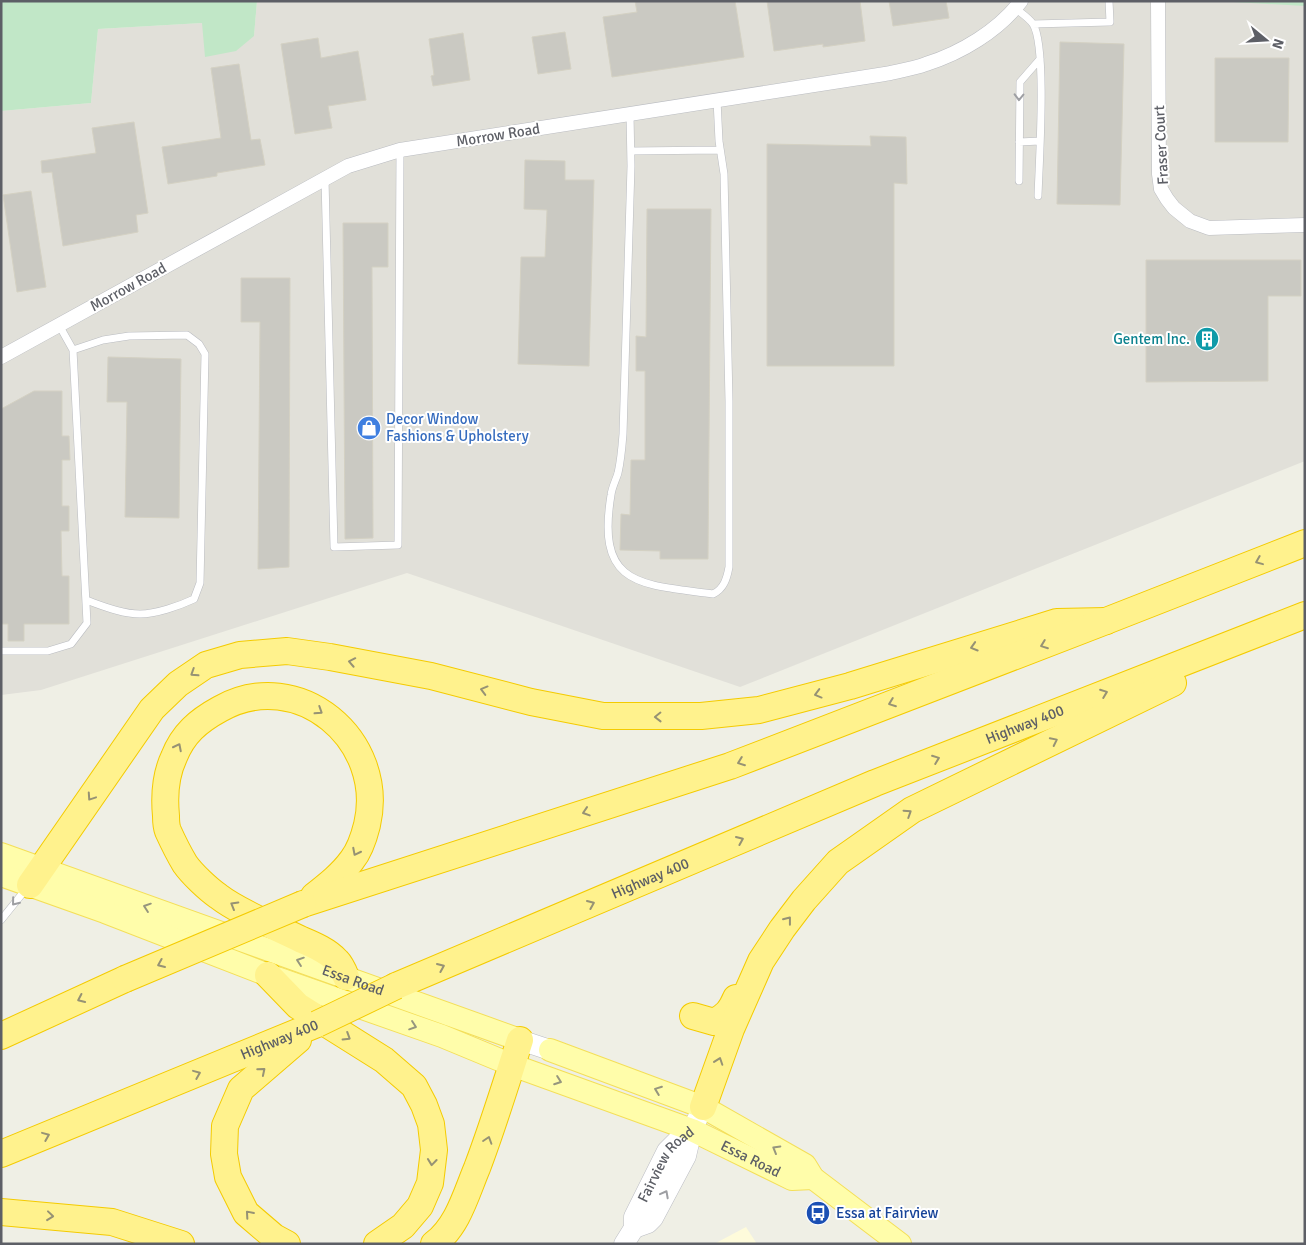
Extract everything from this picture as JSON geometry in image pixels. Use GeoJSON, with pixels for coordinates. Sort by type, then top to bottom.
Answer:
{"type":"FeatureCollection","features":[{"type":"Feature","properties":{"kind":"highway"},"geometry":{"type":"LineString","coordinates":[[1,1036],[125,979],[303,904],[730,766],[1305,543]]}},
{"type":"Feature","properties":{"kind":"highway"},"geometry":{"type":"LineString","coordinates":[[697,1119],[730,1029],[761,961],[804,900],[838,862],[912,810],[1209,665],[1305,615]]}},
{"type":"Feature","properties":{"kind":"highway","name":"Highway 400"},"geometry":{"type":"LineString","coordinates":[[1,1154],[317,1024],[396,986],[875,783],[1305,615]]}},
{"type":"Feature","properties":{"kind":"highway"},"geometry":{"type":"LineString","coordinates":[[35,877],[152,708],[178,684],[206,665],[240,655],[287,651],[330,658],[431,676],[531,702],[603,716],[701,716],[759,710],[850,686],[1057,622],[1106,621]]}},
{"type":"Feature","properties":{"kind":"highway"},"geometry":{"type":"LineString","coordinates":[[303,904],[333,881],[353,860],[364,838],[370,810],[369,780],[363,760],[349,737],[326,715],[308,704],[287,698],[265,696],[235,700],[203,718],[180,742],[169,767],[164,794],[167,828],[186,865],[218,896],[323,950],[338,961],[346,977]]}},
{"type":"Feature","properties":{"kind":"highway"},"geometry":{"type":"LineString","coordinates":[[693,1016],[714,1022],[724,1018],[733,1005],[746,975],[761,961]]}},
{"type":"Feature","properties":{"kind":"highway"},"geometry":{"type":"LineString","coordinates":[[268,975],[298,1006],[392,1067],[414,1086],[424,1105],[431,1124],[434,1150],[430,1183],[420,1206],[404,1226],[377,1244]]}},
{"type":"Feature","properties":{"kind":"highway"},"geometry":{"type":"LineString","coordinates":[[287,1244],[274,1237],[246,1213],[228,1176],[224,1154],[225,1126],[241,1089],[317,1024]]}},
{"type":"Feature","properties":{"kind":"highway"},"geometry":{"type":"LineString","coordinates":[[434,1244],[443,1237],[465,1202],[485,1148],[520,1040]]}},
{"type":"Feature","properties":{"kind":"highway"},"geometry":{"type":"LineString","coordinates":[[1,1212],[112,1222],[181,1244]]}},
{"type":"Feature","properties":{"kind":"main road","name":"Essa Road"},"geometry":{"type":"LineString","coordinates":[[1,854],[35,877],[105,912],[268,975],[442,1036],[512,1065],[697,1119]]}},
{"type":"Feature","properties":{"kind":"main road","name":"Essa Road"},"geometry":{"type":"LineString","coordinates":[[1,875],[35,877],[346,977],[520,1040]]}},
{"type":"Feature","properties":{"kind":"main road","name":"Essa Road"},"geometry":{"type":"LineString","coordinates":[[550,1050],[697,1119],[805,1165],[813,1178],[900,1244]]}},
{"type":"Feature","properties":{"kind":"street","name":"Fraser Court"},"geometry":{"type":"LineString","coordinates":[[1158,1],[1159,174],[1161,189],[1167,199],[1174,208],[1190,221],[1209,228],[1305,225]]}},
{"type":"Feature","properties":{"kind":"street","name":"Morrow Road"},"geometry":{"type":"LineString","coordinates":[[1,357],[348,166],[400,150],[884,74],[926,64],[969,46],[1010,15],[1018,5]]}},
{"type":"Feature","properties":{"kind":"street","name":"Essa Road"},"geometry":{"type":"LineString","coordinates":[[520,1040],[550,1050]]}},
{"type":"Feature","properties":{"kind":"street","name":"Fairview Road"},"geometry":{"type":"LineString","coordinates":[[629,1236],[634,1217],[667,1151],[697,1119]]}},
{"type":"Feature","properties":{"kind":"lane"},"geometry":{"type":"LineString","coordinates":[[1032,24],[1110,22],[1109,1]]}},
{"type":"Feature","properties":{"kind":"lane"},"geometry":{"type":"LineString","coordinates":[[1018,5],[1032,24],[1038,38],[1040,59],[1038,196]]}},
{"type":"Feature","properties":{"kind":"lane"},"geometry":{"type":"LineString","coordinates":[[1019,181],[1020,82],[1040,59]]}},
{"type":"Feature","properties":{"kind":"lane"},"geometry":{"type":"LineString","coordinates":[[630,114],[631,151],[623,434],[621,456],[611,494],[609,530],[611,552],[616,564],[629,576],[651,586],[712,594],[718,592],[724,585],[729,567],[729,410],[725,184],[720,150],[717,100]]}},
{"type":"Feature","properties":{"kind":"lane"},"geometry":{"type":"LineString","coordinates":[[1019,142],[1040,141]]}},
{"type":"Feature","properties":{"kind":"lane"},"geometry":{"type":"LineString","coordinates":[[325,179],[334,548],[398,545],[400,150]]}},
{"type":"Feature","properties":{"kind":"lane"},"geometry":{"type":"LineString","coordinates":[[631,151],[720,150]]}},
{"type":"Feature","properties":{"kind":"lane"},"geometry":{"type":"LineString","coordinates":[[1,652],[48,651],[71,644],[87,623],[73,350],[59,325]]}},
{"type":"Feature","properties":{"kind":"lane"},"geometry":{"type":"LineString","coordinates":[[73,350],[103,340],[129,336],[186,335],[199,344],[205,354],[200,583],[194,599],[180,606],[141,614],[120,611],[86,600]]}},
{"type":"Feature","properties":{"kind":"lane"},"geometry":{"type":"LineString","coordinates":[[1,920],[35,877]]}},
{"type":"Feature","properties":{"kind":"shaded area"},"geometry":{"type":"Polygon","coordinates":[[[257,1],[1305,1],[1305,461],[740,687],[407,573],[41,690],[1,695],[1,111],[91,103],[98,29],[202,23],[254,36],[257,1]]]}},
{"type":"Feature","properties":{"kind":"shaded area"},"geometry":{"type":"Polygon","coordinates":[[[746,1227],[757,1244],[714,1244],[746,1227]]]}},
{"type":"Feature","properties":{"kind":"green space"},"geometry":{"type":"Polygon","coordinates":[[[1,1],[257,1],[254,36],[236,51],[205,57],[202,23],[98,29],[91,103],[1,111],[1,1]]]}},
{"type":"Feature","properties":{"kind":"green space"},"geometry":{"type":"Polygon","coordinates":[[[1231,1],[1305,1],[1305,6],[1233,2],[1231,1]]]}},
{"type":"Feature","properties":{"kind":"building"},"geometry":{"type":"Polygon","coordinates":[[[635,1],[735,1],[744,57],[612,77],[603,17],[637,12],[635,1]]]}},
{"type":"Feature","properties":{"kind":"building"},"geometry":{"type":"Polygon","coordinates":[[[767,1],[860,1],[865,41],[823,47],[823,44],[774,51],[767,1]]]}},
{"type":"Feature","properties":{"kind":"building"},"geometry":{"type":"Polygon","coordinates":[[[889,1],[946,1],[949,18],[893,26],[889,1]]]}},
{"type":"Feature","properties":{"kind":"building"},"geometry":{"type":"Polygon","coordinates":[[[565,32],[571,69],[538,74],[532,37],[565,32]]]}},
{"type":"Feature","properties":{"kind":"building"},"geometry":{"type":"Polygon","coordinates":[[[463,33],[470,80],[433,86],[431,76],[434,75],[429,39],[463,33]]]}},
{"type":"Feature","properties":{"kind":"building"},"geometry":{"type":"Polygon","coordinates":[[[318,38],[321,58],[358,51],[366,100],[328,106],[332,128],[295,134],[281,44],[318,38]]]}},
{"type":"Feature","properties":{"kind":"building"},"geometry":{"type":"Polygon","coordinates":[[[1060,42],[1124,44],[1120,205],[1057,204],[1060,42]]]}},
{"type":"Feature","properties":{"kind":"building"},"geometry":{"type":"Polygon","coordinates":[[[1215,58],[1289,58],[1288,142],[1215,142],[1215,58]]]}},
{"type":"Feature","properties":{"kind":"building"},"geometry":{"type":"Polygon","coordinates":[[[239,64],[251,140],[260,139],[265,165],[217,173],[217,176],[168,184],[162,147],[221,138],[211,68],[239,64]]]}},
{"type":"Feature","properties":{"kind":"building"},"geometry":{"type":"Polygon","coordinates":[[[134,122],[148,213],[136,215],[138,232],[63,246],[52,172],[42,173],[41,161],[96,153],[92,128],[134,122]]]}},
{"type":"Feature","properties":{"kind":"building"},"geometry":{"type":"Polygon","coordinates":[[[870,136],[906,137],[907,184],[894,183],[894,366],[767,366],[767,144],[871,146],[870,136]]]}},
{"type":"Feature","properties":{"kind":"building"},"geometry":{"type":"Polygon","coordinates":[[[525,160],[565,161],[565,180],[594,180],[589,366],[518,364],[521,257],[545,257],[547,210],[524,209],[525,160]]]}},
{"type":"Feature","properties":{"kind":"building"},"geometry":{"type":"Polygon","coordinates":[[[31,191],[46,287],[17,292],[3,195],[31,191]]]}},
{"type":"Feature","properties":{"kind":"building"},"geometry":{"type":"Polygon","coordinates":[[[647,209],[711,209],[708,559],[660,559],[660,551],[620,550],[621,514],[630,515],[631,460],[645,460],[645,371],[636,371],[636,336],[646,337],[647,209]]]}},
{"type":"Feature","properties":{"kind":"building"},"geometry":{"type":"Polygon","coordinates":[[[343,223],[388,223],[388,267],[372,267],[373,538],[345,539],[343,223]]]}},
{"type":"Feature","properties":{"kind":"building","name":"Gentem Inc."},"geometry":{"type":"Polygon","coordinates":[[[1146,260],[1301,260],[1301,296],[1268,296],[1268,381],[1146,382],[1146,260]]]}},
{"type":"Feature","properties":{"kind":"building"},"geometry":{"type":"Polygon","coordinates":[[[241,278],[290,278],[289,567],[258,569],[260,322],[241,322],[241,278]]]}},
{"type":"Feature","properties":{"kind":"building"},"geometry":{"type":"Polygon","coordinates":[[[108,357],[181,359],[179,518],[125,517],[127,402],[107,402],[108,357]]]}},
{"type":"Feature","properties":{"kind":"building"},"geometry":{"type":"Polygon","coordinates":[[[34,391],[62,391],[62,436],[69,436],[70,460],[62,460],[62,506],[69,506],[69,531],[61,531],[62,576],[69,576],[69,624],[24,624],[24,641],[8,641],[8,624],[1,624],[1,409],[34,391]]]}},
{"type":"Feature","properties":{"kind":"place","name":"Gentem Inc."},"geometry":{"type":"Point","coordinates":[1207,339]}},
{"type":"Feature","properties":{"kind":"place","name":"Decor Window Fashions & Upholstery"},"geometry":{"type":"Point","coordinates":[369,428]}},
{"type":"Feature","properties":{"kind":"place","name":"Essa at Fairview"},"geometry":{"type":"Point","coordinates":[818,1213]}}]}
